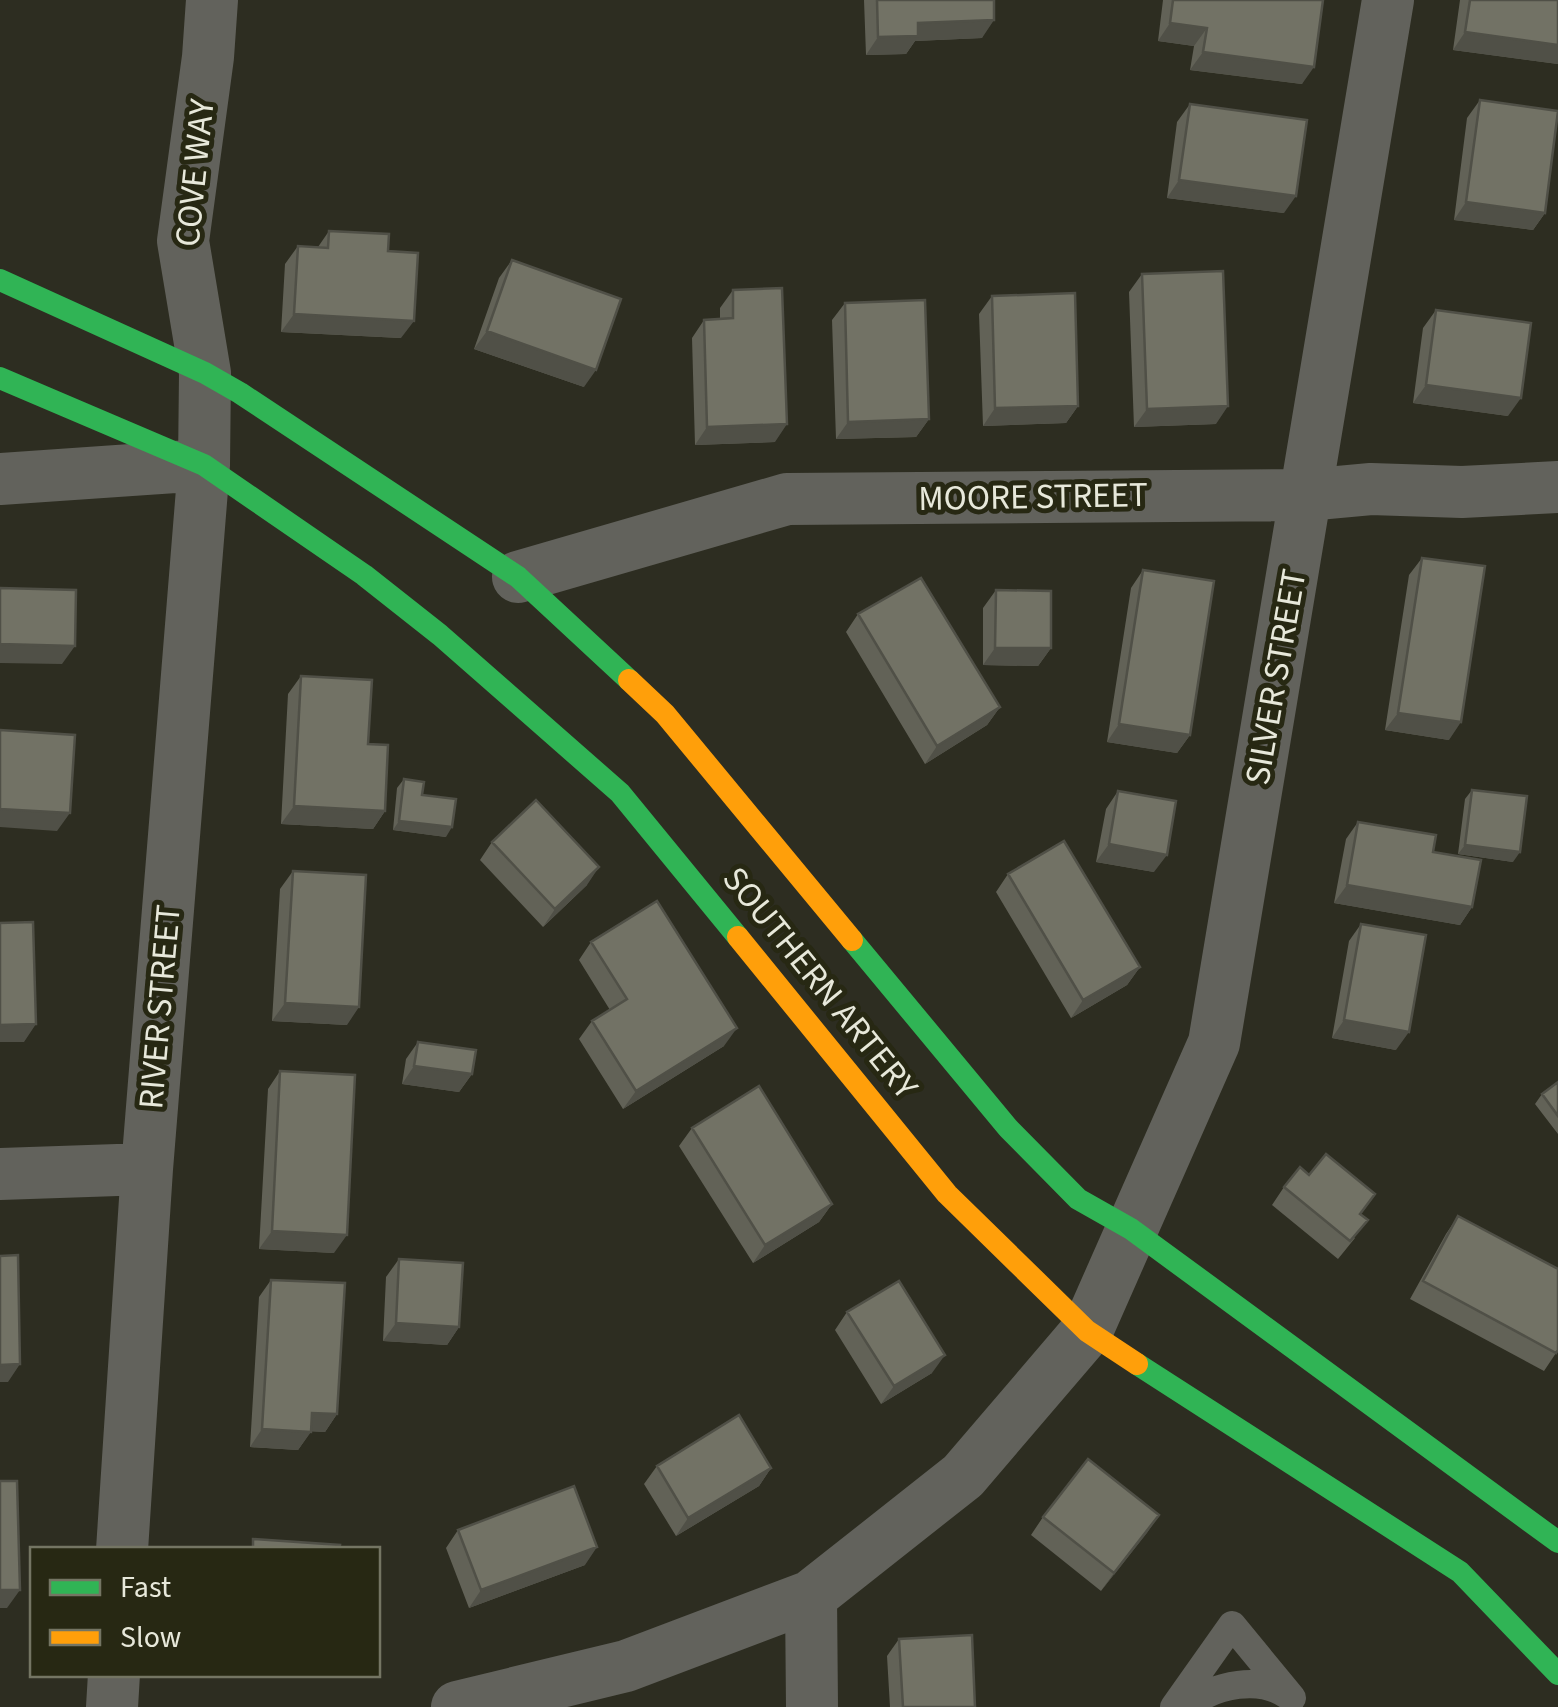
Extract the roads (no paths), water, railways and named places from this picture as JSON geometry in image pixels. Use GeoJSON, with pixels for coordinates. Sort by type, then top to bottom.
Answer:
{"type":"FeatureCollection","features":[{"type":"Feature","properties":{"kind":"main road","name":"SOUTHERN ARTERY"},"geometry":{"type":"LineString","coordinates":[[0,280],[204,373],[518,577],[665,714],[1008,1128],[1078,1199],[1132,1229],[1558,1542]]}},
{"type":"Feature","properties":{"kind":"main road","name":"SOUTHERN ARTERY"},"geometry":{"type":"LineString","coordinates":[[0,378],[204,465],[364,575],[440,634],[620,793],[947,1194],[1087,1331],[1460,1572],[1558,1674]]}},
{"type":"Feature","properties":{"kind":"street","name":"COVE WAY"},"geometry":{"type":"LineString","coordinates":[[204,465],[204,373],[183,241],[212,0]]}},
{"type":"Feature","properties":{"kind":"street","name":"SILVER STREET"},"geometry":{"type":"LineString","coordinates":[[457,1707],[626,1666],[811,1596],[964,1476],[1087,1331],[1214,1043],[1388,0]]}},
{"type":"Feature","properties":{"kind":"street"},"geometry":{"type":"LineString","coordinates":[[0,479],[204,465]]}},
{"type":"Feature","properties":{"kind":"street","name":"RIVER STREET"},"geometry":{"type":"LineString","coordinates":[[122,1547],[147,1169],[204,465]]}},
{"type":"Feature","properties":{"kind":"street","name":"MOORE STREET"},"geometry":{"type":"LineString","coordinates":[[518,577],[788,500],[1306,495],[1371,489],[1462,492],[1558,487]]}},
{"type":"Feature","properties":{"kind":"street"},"geometry":{"type":"LineString","coordinates":[[0,1174],[147,1169]]}},
{"type":"Feature","properties":{"kind":"street"},"geometry":{"type":"LineString","coordinates":[[811,1596],[812,1707]]}},
{"type":"Feature","properties":{"kind":"street"},"geometry":{"type":"LineString","coordinates":[[112,1707],[114,1677]]}},
{"type":"Feature","properties":{"kind":"lane"},"geometry":{"type":"LineString","coordinates":[[1174,1707],[1232,1625],[1298,1703]]}},
{"type":"Feature","properties":{"kind":"lane"},"geometry":{"type":"LineString","coordinates":[[1188,1707],[1200,1696],[1234,1684],[1278,1688],[1298,1703]]}}]}
